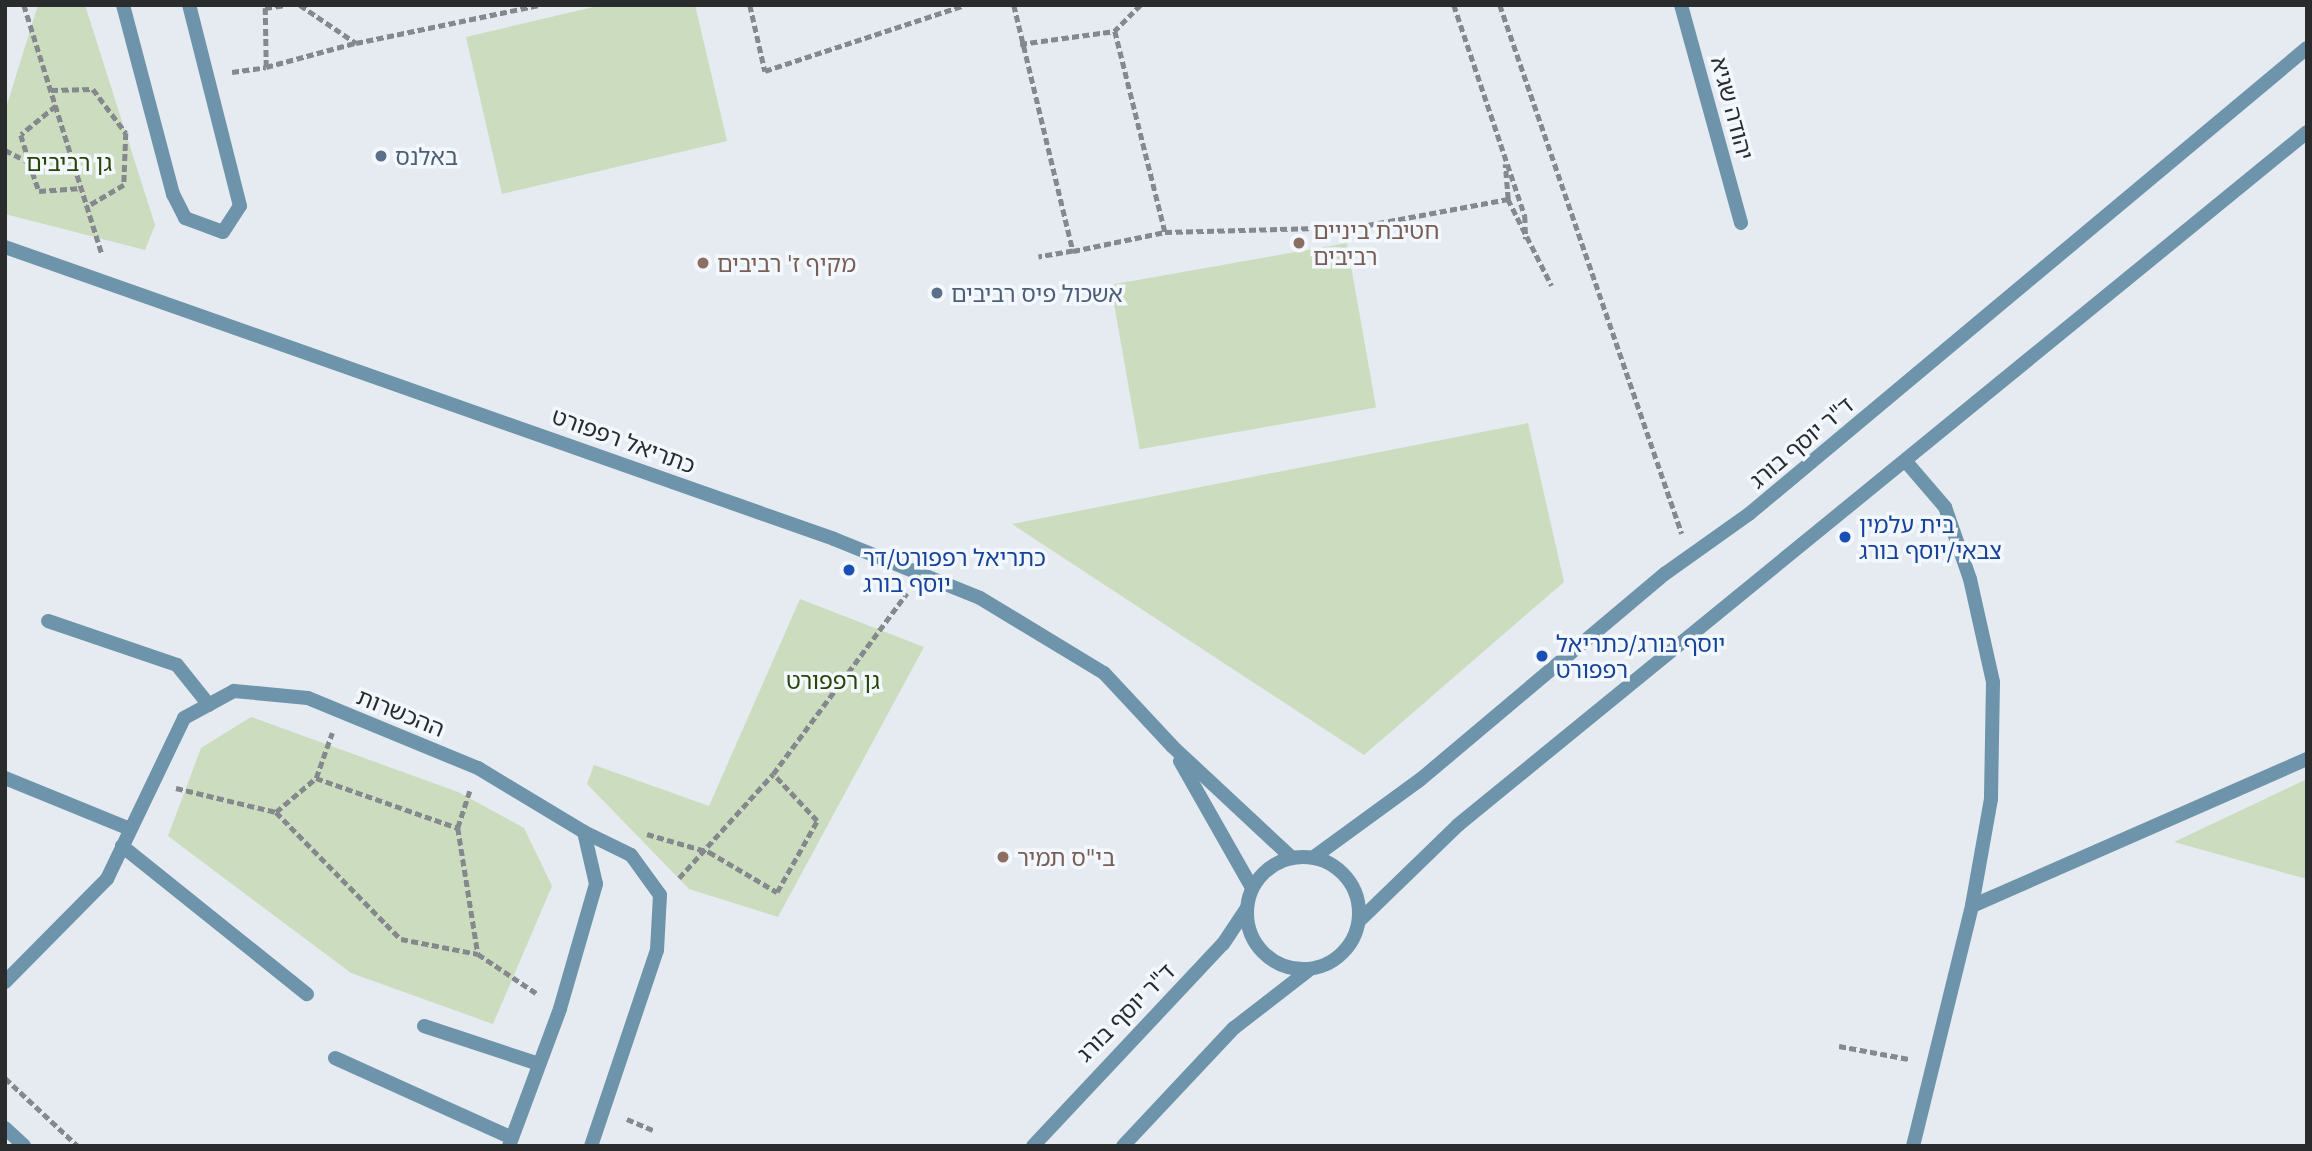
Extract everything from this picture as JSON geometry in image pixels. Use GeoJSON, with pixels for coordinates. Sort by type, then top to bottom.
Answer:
{"type":"FeatureCollection","features":[{"type":"Feature","properties":{"kind":"street"},"geometry":{"type":"LineString","coordinates":[[122,5],[173,194],[185,218],[223,232],[240,206],[189,5]]}},
{"type":"Feature","properties":{"kind":"street","name":"יהודה שגיא"},"geometry":{"type":"LineString","coordinates":[[1681,5],[1741,223]]}},
{"type":"Feature","properties":{"kind":"street","name":"ד\"ר יוסף בורג"},"geometry":{"type":"LineString","coordinates":[[1314,857],[1392,802],[1690,557],[1749,514],[2307,48]]}},
{"type":"Feature","properties":{"kind":"street"},"geometry":{"type":"LineString","coordinates":[[1123,1146],[1234,1028],[1310,969],[1343,954],[1359,922],[1458,825],[1908,464],[2307,132]]}},
{"type":"Feature","properties":{"kind":"street","name":"כתריאל רפפורט"},"geometry":{"type":"LineString","coordinates":[[9,246],[980,598],[1104,673],[1173,747],[1292,858]]}},
{"type":"Feature","properties":{"kind":"street"},"geometry":{"type":"LineString","coordinates":[[1908,464],[1945,508],[1970,579],[1993,682],[1992,799],[1972,906],[1913,1146]]}},
{"type":"Feature","properties":{"kind":"street"},"geometry":{"type":"LineString","coordinates":[[48,621],[177,665],[209,705]]}},
{"type":"Feature","properties":{"kind":"street","name":"ההכשרות"},"geometry":{"type":"LineString","coordinates":[[5,982],[107,879],[184,718],[234,691],[308,698],[478,768],[584,832],[631,855],[660,895]]}},
{"type":"Feature","properties":{"kind":"street","name":"כתריאל רפפורט"},"geometry":{"type":"LineString","coordinates":[[1173,747],[1252,888]]}},
{"type":"Feature","properties":{"kind":"street"},"geometry":{"type":"LineString","coordinates":[[1972,906],[2307,759]]}},
{"type":"Feature","properties":{"kind":"street"},"geometry":{"type":"LineString","coordinates":[[5,778],[130,829]]}},
{"type":"Feature","properties":{"kind":"street"},"geometry":{"type":"LineString","coordinates":[[335,1058],[511,1142],[560,1009],[596,884],[584,832]]}},
{"type":"Feature","properties":{"kind":"street"},"geometry":{"type":"LineString","coordinates":[[122,846],[307,994]]}},
{"type":"Feature","properties":{"kind":"street"},"geometry":{"type":"LineString","coordinates":[[1310,969],[1285,966],[1264,953],[1254,940],[1247,908],[1252,888],[1276,863],[1292,858],[1314,857],[1345,874],[1360,904],[1359,922]]}},
{"type":"Feature","properties":{"kind":"street"},"geometry":{"type":"LineString","coordinates":[[591,1146],[657,950],[660,895]]}},
{"type":"Feature","properties":{"kind":"street","name":"ד\"ר יוסף בורג"},"geometry":{"type":"LineString","coordinates":[[1033,1146],[1223,944],[1247,908]]}},
{"type":"Feature","properties":{"kind":"street"},"geometry":{"type":"LineString","coordinates":[[424,1026],[539,1064]]}},
{"type":"Feature","properties":{"kind":"street"},"geometry":{"type":"LineString","coordinates":[[5,1128],[24,1146]]}},
{"type":"Feature","properties":{"kind":"path"},"geometry":{"type":"LineString","coordinates":[[24,5],[111,281]]}},
{"type":"Feature","properties":{"kind":"path"},"geometry":{"type":"LineString","coordinates":[[266,67],[265,8],[286,5]]}},
{"type":"Feature","properties":{"kind":"path"},"geometry":{"type":"LineString","coordinates":[[300,5],[356,43]]}},
{"type":"Feature","properties":{"kind":"path"},"geometry":{"type":"LineString","coordinates":[[237,70],[266,67],[356,43],[538,5]]}},
{"type":"Feature","properties":{"kind":"path"},"geometry":{"type":"LineString","coordinates":[[750,5],[765,71],[964,5]]}},
{"type":"Feature","properties":{"kind":"path"},"geometry":{"type":"LineString","coordinates":[[1014,5],[1020,44],[1073,251]]}},
{"type":"Feature","properties":{"kind":"path"},"geometry":{"type":"LineString","coordinates":[[1020,44],[1115,31],[1141,5]]}},
{"type":"Feature","properties":{"kind":"path"},"geometry":{"type":"LineString","coordinates":[[1454,5],[1526,239]]}},
{"type":"Feature","properties":{"kind":"path"},"geometry":{"type":"LineString","coordinates":[[1500,5],[1690,557]]}},
{"type":"Feature","properties":{"kind":"path"},"geometry":{"type":"LineString","coordinates":[[1115,31],[1165,232]]}},
{"type":"Feature","properties":{"kind":"path"},"geometry":{"type":"LineString","coordinates":[[51,90],[93,89],[126,133],[124,185],[88,206]]}},
{"type":"Feature","properties":{"kind":"path"},"geometry":{"type":"LineString","coordinates":[[56,106],[22,135],[29,162],[39,191],[82,188]]}},
{"type":"Feature","properties":{"kind":"path"},"geometry":{"type":"LineString","coordinates":[[5,150],[29,162]]}},
{"type":"Feature","properties":{"kind":"path"},"geometry":{"type":"LineString","coordinates":[[1505,164],[1508,199],[1552,286]]}},
{"type":"Feature","properties":{"kind":"path"},"geometry":{"type":"LineString","coordinates":[[1039,257],[1165,232],[1357,227],[1508,199]]}},
{"type":"Feature","properties":{"kind":"path"},"geometry":{"type":"LineString","coordinates":[[660,895],[709,852],[773,774],[920,575]]}},
{"type":"Feature","properties":{"kind":"path"},"geometry":{"type":"LineString","coordinates":[[276,812],[316,778],[340,712]]}},
{"type":"Feature","properties":{"kind":"path"},"geometry":{"type":"LineString","coordinates":[[478,768],[458,828],[478,954]]}},
{"type":"Feature","properties":{"kind":"path"},"geometry":{"type":"LineString","coordinates":[[634,830],[709,852],[778,892],[817,821],[773,774]]}},
{"type":"Feature","properties":{"kind":"path"},"geometry":{"type":"LineString","coordinates":[[316,778],[458,828]]}},
{"type":"Feature","properties":{"kind":"path"},"geometry":{"type":"LineString","coordinates":[[153,783],[276,812],[401,939],[478,954],[560,1009]]}},
{"type":"Feature","properties":{"kind":"path"},"geometry":{"type":"LineString","coordinates":[[1839,1046],[1934,1064]]}},
{"type":"Feature","properties":{"kind":"path"},"geometry":{"type":"LineString","coordinates":[[5,1078],[78,1146]]}},
{"type":"Feature","properties":{"kind":"green space","name":"גן רביבים"},"geometry":{"type":"Polygon","coordinates":[[[38,5],[85,5],[155,225],[145,250],[5,214],[5,111],[38,5]]]}},
{"type":"Feature","properties":{"kind":"green space"},"geometry":{"type":"Polygon","coordinates":[[[602,5],[695,5],[727,141],[502,194],[466,37],[602,5]]]}},
{"type":"Feature","properties":{"kind":"green space"},"geometry":{"type":"Polygon","coordinates":[[[1347,243],[1376,407],[1140,449],[1111,285],[1347,243]]]}},
{"type":"Feature","properties":{"kind":"green space"},"geometry":{"type":"Polygon","coordinates":[[[1528,423],[1564,582],[1364,755],[1012,524],[1528,423]]]}},
{"type":"Feature","properties":{"kind":"green space","name":"גן רפפורט"},"geometry":{"type":"Polygon","coordinates":[[[800,599],[924,647],[778,917],[689,889],[587,784],[594,765],[709,806],[800,599]]]}},
{"type":"Feature","properties":{"kind":"green space"},"geometry":{"type":"Polygon","coordinates":[[[251,717],[458,792],[524,828],[552,886],[493,1024],[351,973],[168,836],[201,748],[251,717]]]}},
{"type":"Feature","properties":{"kind":"green space"},"geometry":{"type":"Polygon","coordinates":[[[2307,779],[2307,879],[2174,842],[2307,779]]]}},
{"type":"Feature","properties":{"kind":"place","name":"באלנס"},"geometry":{"type":"Point","coordinates":[381,156]}},
{"type":"Feature","properties":{"kind":"place","name":"חטיבת ביניים רביבים"},"geometry":{"type":"Point","coordinates":[1299,243]}},
{"type":"Feature","properties":{"kind":"place","name":"מקיף ז' רביבים"},"geometry":{"type":"Point","coordinates":[703,263]}},
{"type":"Feature","properties":{"kind":"place","name":"אשכול פיס רביבים"},"geometry":{"type":"Point","coordinates":[937,293]}},
{"type":"Feature","properties":{"kind":"place","name":"בית עלמין צבאי/יוסף בורג"},"geometry":{"type":"Point","coordinates":[1845,537]}},
{"type":"Feature","properties":{"kind":"place","name":"כתריאל רפפורט/דר יוסף בורג"},"geometry":{"type":"Point","coordinates":[849,570]}},
{"type":"Feature","properties":{"kind":"place","name":"יוסף בורג/כתריאל רפפורט"},"geometry":{"type":"Point","coordinates":[1542,656]}},
{"type":"Feature","properties":{"kind":"place","name":"בי\"ס תמיר"},"geometry":{"type":"Point","coordinates":[1003,857]}}]}
